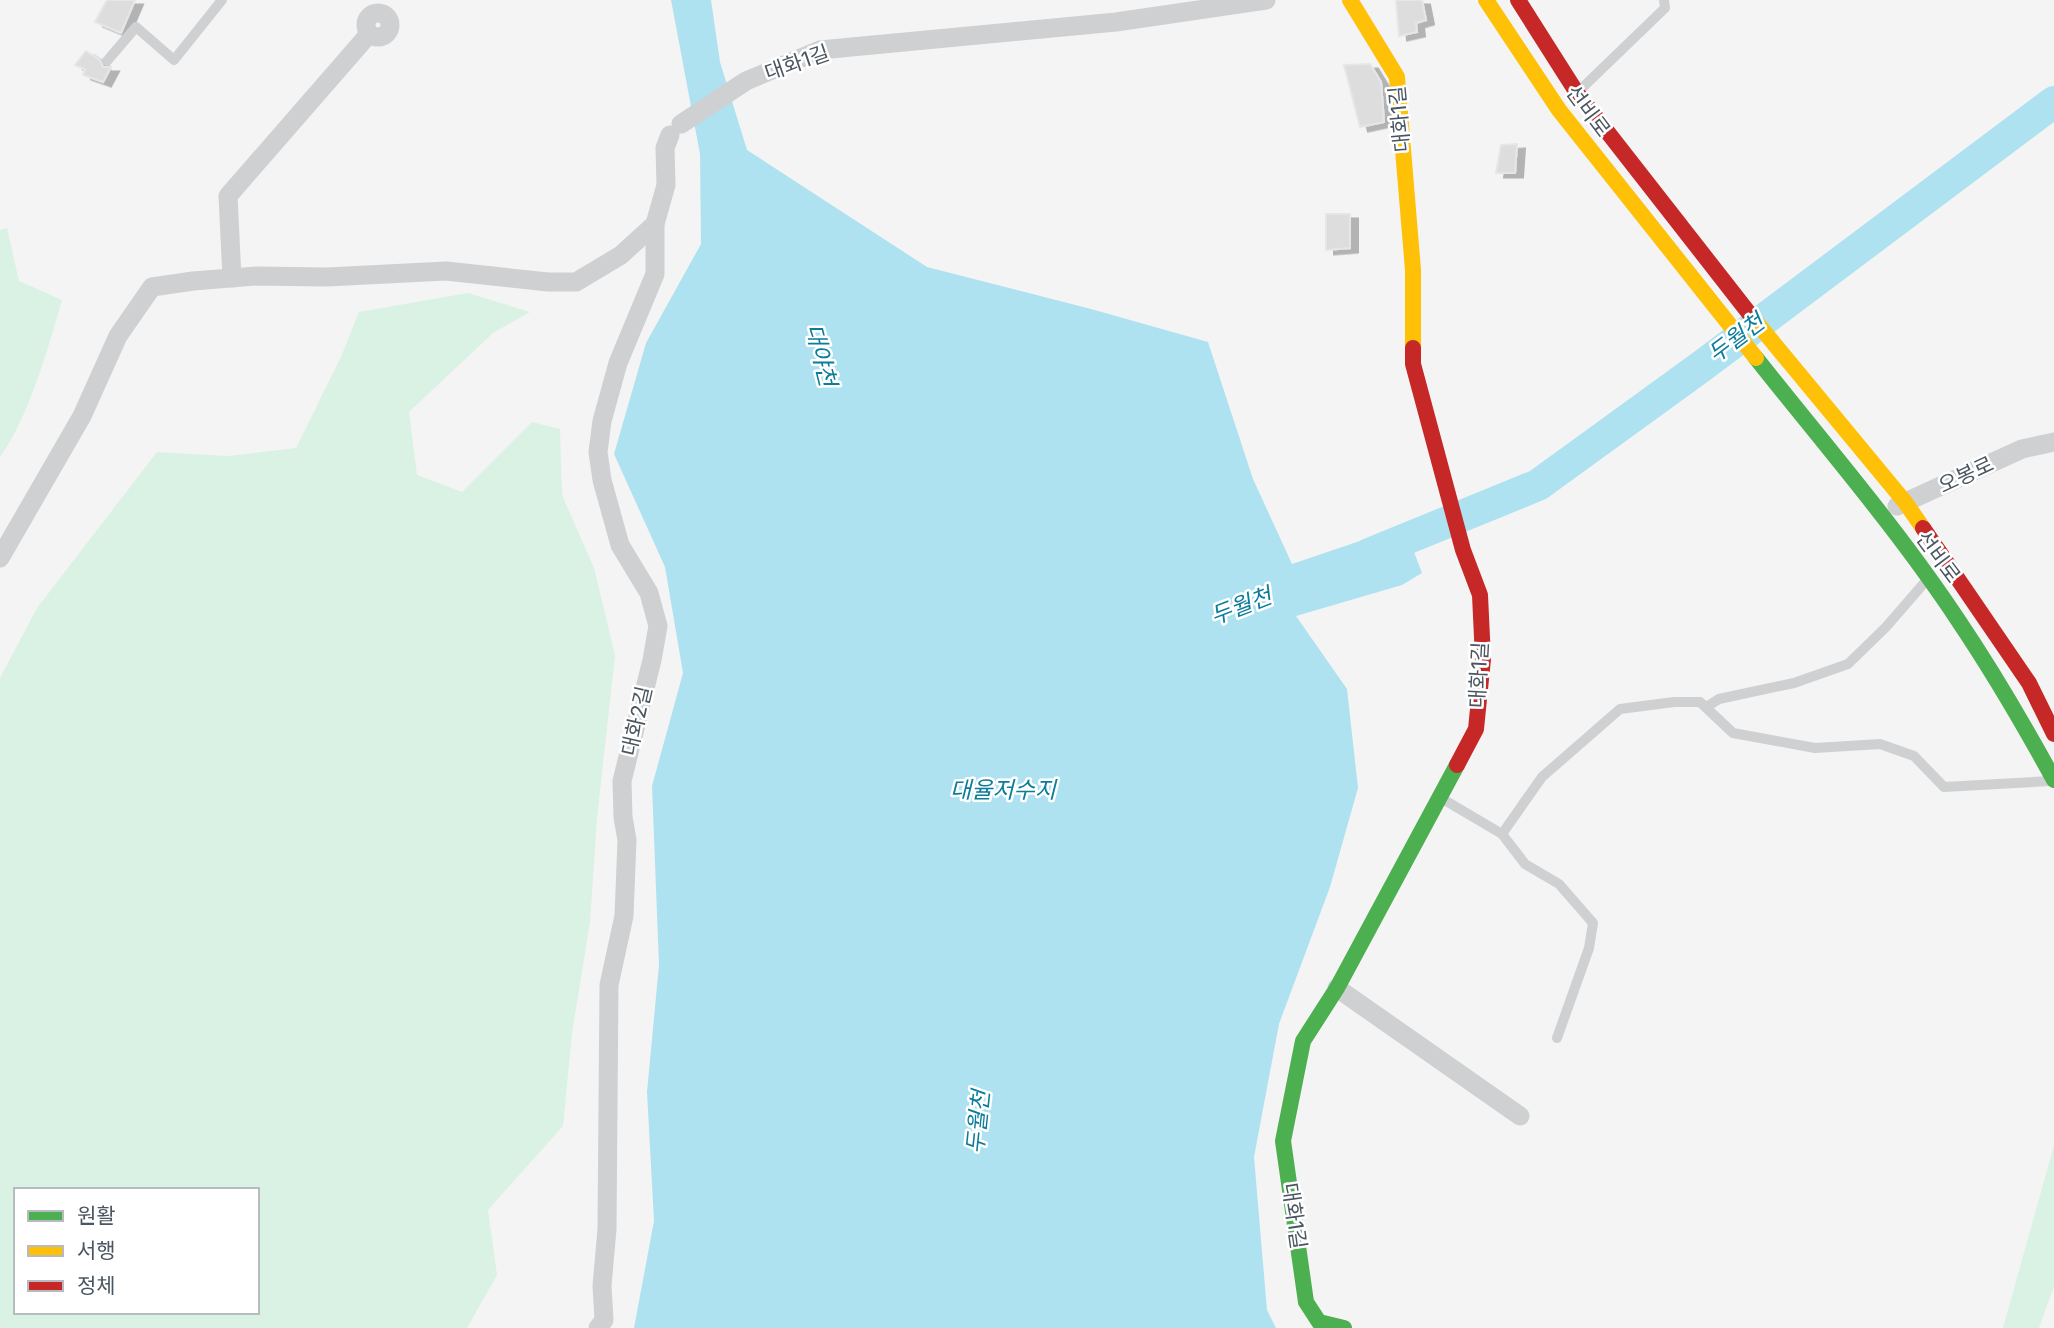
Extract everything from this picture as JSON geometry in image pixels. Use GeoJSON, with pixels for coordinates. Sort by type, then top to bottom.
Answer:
{"type":"FeatureCollection","features":[{"type":"Feature","properties":{"kind":"main road","name":"대화1길"},"geometry":{"type":"LineString","coordinates":[[1344,1328],[1319,1322],[1306,1303],[1283,1140],[1303,1041],[1336,988],[1476,729],[1483,659],[1480,595],[1463,550],[1413,364],[1413,270],[1397,77],[1350,0]]}},
{"type":"Feature","properties":{"kind":"main road","name":"선비로"},"geometry":{"type":"LineString","coordinates":[[1486,0],[1559,110],[1880,514],[1957,618],[2011,702],[2054,780]]}},
{"type":"Feature","properties":{"kind":"main road","name":"선비로"},"geometry":{"type":"LineString","coordinates":[[1518,0],[1577,93],[1785,359],[1905,502],[2029,683],[2054,734]]}},
{"type":"Feature","properties":{"kind":"street","name":"대화1길"},"geometry":{"type":"LineString","coordinates":[[675,130],[746,81],[820,50],[1116,22],[1266,0]]}},
{"type":"Feature","properties":{"kind":"street"},"geometry":{"type":"LineString","coordinates":[[232,278],[228,195],[369,34]]}},
{"type":"Feature","properties":{"kind":"street","name":"대화2길"},"geometry":{"type":"LineString","coordinates":[[598,1328],[604,1320],[602,1286],[607,1229],[609,985],[624,916],[627,853],[622,781],[652,660],[657,626],[649,593],[620,545],[602,480],[598,452],[602,421],[618,363],[655,274],[655,225],[666,186],[665,148],[675,130]]}},
{"type":"Feature","properties":{"kind":"street"},"geometry":{"type":"LineString","coordinates":[[0,558],[82,416],[118,336],[152,287],[232,278],[327,277],[446,271],[548,282],[576,282],[621,255],[655,225]]}},
{"type":"Feature","properties":{"kind":"street","name":"오봉로"},"geometry":{"type":"LineString","coordinates":[[1880,514],[2022,449],[2054,442]]}},
{"type":"Feature","properties":{"kind":"street"},"geometry":{"type":"LineString","coordinates":[[1336,988],[1520,1116]]}},
{"type":"Feature","properties":{"kind":"lane"},"geometry":{"type":"LineString","coordinates":[[107,61],[136,27],[174,60],[222,0]]}},
{"type":"Feature","properties":{"kind":"lane","name":"선비로"},"geometry":{"type":"LineString","coordinates":[[1577,93],[1665,8],[1664,0]]}},
{"type":"Feature","properties":{"kind":"lane"},"geometry":{"type":"LineString","coordinates":[[1706,708],[1719,699],[1794,684],[1848,664],[1886,627],[1928,579]]}},
{"type":"Feature","properties":{"kind":"lane"},"geometry":{"type":"LineString","coordinates":[[1502,834],[1542,777],[1619,709],[1674,702],[1700,702],[1733,733],[1815,748],[1880,744],[1914,757],[1944,787],[2054,780]]}},
{"type":"Feature","properties":{"kind":"lane"},"geometry":{"type":"LineString","coordinates":[[1438,796],[1502,834],[1525,864],[1559,884],[1593,923],[1589,948],[1557,1038]]}},
{"type":"Feature","properties":{"kind":"green space"},"geometry":{"type":"Polygon","coordinates":[[[7,228],[19,281],[62,300],[29,402],[0,457],[0,230],[7,228]]]}},
{"type":"Feature","properties":{"kind":"green space"},"geometry":{"type":"Polygon","coordinates":[[[468,293],[530,312],[493,333],[409,412],[417,475],[462,492],[532,422],[560,429],[562,495],[594,568],[615,655],[597,818],[590,922],[572,1033],[563,1126],[488,1210],[497,1275],[467,1328],[0,1328],[0,678],[37,608],[157,452],[228,456],[296,448],[341,357],[359,312],[468,293]]]}},
{"type":"Feature","properties":{"kind":"green space"},"geometry":{"type":"Polygon","coordinates":[[[2054,1145],[2054,1286],[2039,1328],[2003,1328],[2054,1145]]]}},
{"type":"Feature","properties":{"kind":"water","name":"대율저수지"},"geometry":{"type":"Polygon","coordinates":[[[671,0],[711,0],[720,62],[747,150],[927,267],[1208,342],[1253,479],[1292,564],[1404,526],[1422,573],[1402,585],[1296,616],[1347,689],[1358,788],[1330,887],[1279,1024],[1254,1157],[1267,1310],[1276,1328],[634,1328],[654,1221],[647,1092],[659,965],[652,786],[683,673],[665,567],[614,454],[646,343],[701,244],[700,154],[671,0]]]}},
{"type":"Feature","properties":{"kind":"building"},"geometry":{"type":"Polygon","coordinates":[[[107,0],[135,0],[121,33],[95,22],[107,0]]]}},
{"type":"Feature","properties":{"kind":"building"},"geometry":{"type":"Polygon","coordinates":[[[1396,0],[1422,0],[1426,20],[1416,23],[1417,32],[1399,36],[1396,0]]]}},
{"type":"Feature","properties":{"kind":"building"},"geometry":{"type":"Polygon","coordinates":[[[86,51],[100,60],[103,67],[111,67],[103,82],[83,75],[85,69],[75,65],[86,51]]]}},
{"type":"Feature","properties":{"kind":"building"},"geometry":{"type":"Polygon","coordinates":[[[1370,64],[1381,82],[1384,122],[1360,127],[1344,65],[1370,64]]]}},
{"type":"Feature","properties":{"kind":"building"},"geometry":{"type":"Polygon","coordinates":[[[1517,144],[1515,173],[1496,173],[1501,145],[1517,144]]]}},
{"type":"Feature","properties":{"kind":"building"},"geometry":{"type":"Polygon","coordinates":[[[1326,214],[1350,214],[1350,248],[1326,250],[1326,214]]]}},
{"type":"Feature","properties":{"kind":"waterway","name":"두월천"},"geometry":{"type":"LineString","coordinates":[[1369,554],[1538,485],[1702,366],[2054,102]]}},
{"type":"Feature","properties":{"kind":"traffic: fast"},"geometry":{"type":"LineString","coordinates":[[1756,358],[1935,586],[1996,679],[2054,780]]}},
{"type":"Feature","properties":{"kind":"traffic: fast"},"geometry":{"type":"LineString","coordinates":[[1344,1328],[1319,1322],[1306,1302],[1283,1141],[1303,1041],[1337,988],[1457,765]]}},
{"type":"Feature","properties":{"kind":"traffic: slow"},"geometry":{"type":"LineString","coordinates":[[1350,0],[1397,77],[1413,270],[1413,348]]}},
{"type":"Feature","properties":{"kind":"traffic: slow"},"geometry":{"type":"LineString","coordinates":[[1486,0],[1559,110],[1756,358]]}},
{"type":"Feature","properties":{"kind":"traffic: slow"},"geometry":{"type":"LineString","coordinates":[[1752,317],[1905,502],[1923,528]]}},
{"type":"Feature","properties":{"kind":"traffic: jam"},"geometry":{"type":"LineString","coordinates":[[1518,0],[1577,93],[1752,317]]}},
{"type":"Feature","properties":{"kind":"traffic: jam"},"geometry":{"type":"LineString","coordinates":[[1413,348],[1413,364],[1463,550],[1480,595],[1483,659],[1476,729],[1457,765]]}},
{"type":"Feature","properties":{"kind":"traffic: jam"},"geometry":{"type":"LineString","coordinates":[[1923,528],[2029,683],[2054,734]]}},
{"type":"Feature","properties":{"kind":"water label","name":"대야천"},"geometry":{"type":"Point","coordinates":[821,355]}}]}
